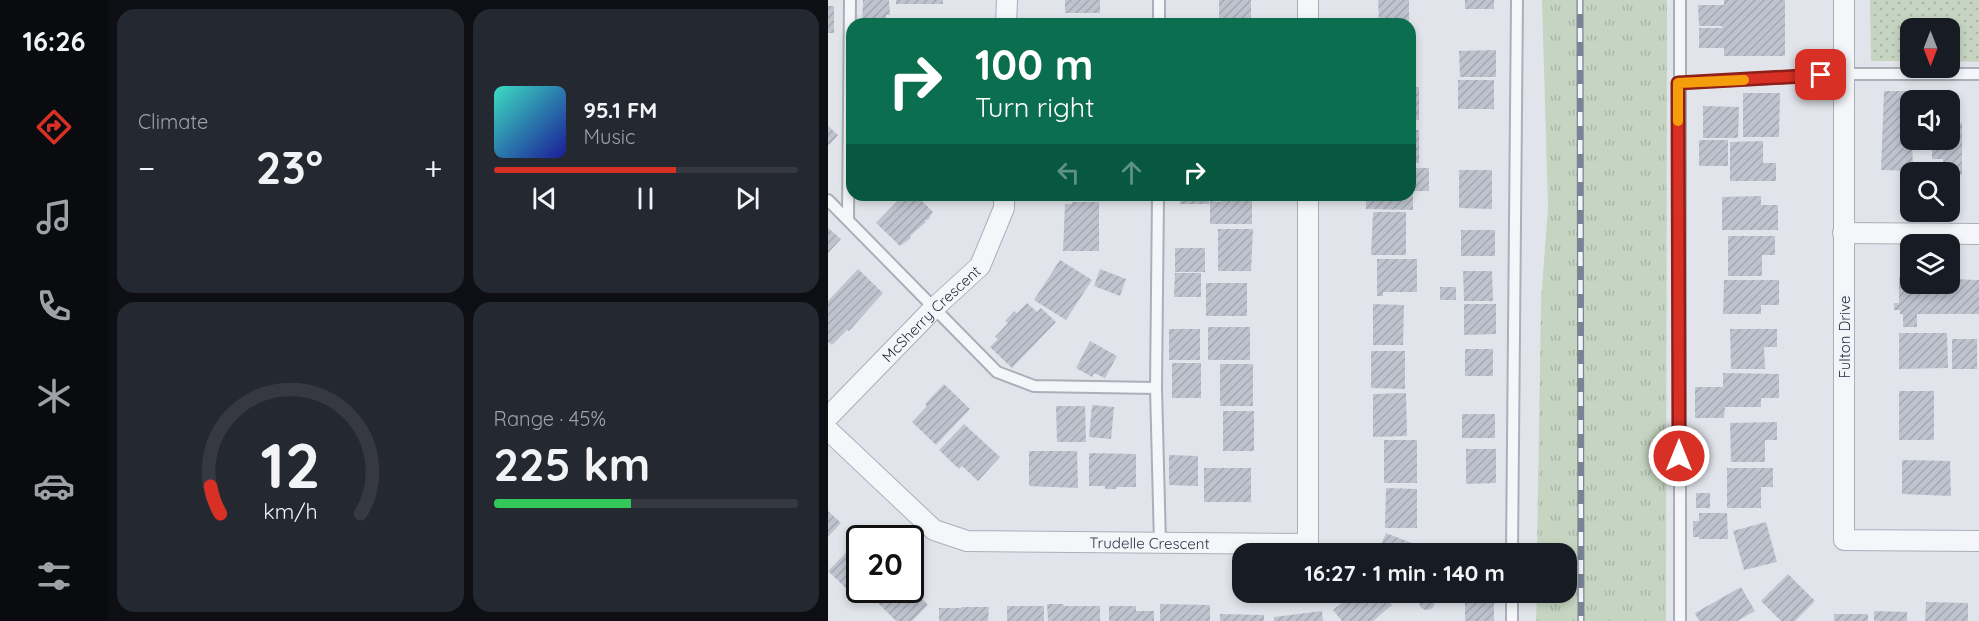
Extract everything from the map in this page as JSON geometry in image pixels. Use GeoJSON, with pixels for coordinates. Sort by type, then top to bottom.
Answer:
{"type":"FeatureCollection","features":[{"type":"Feature","properties":{"kind":"street"},"geometry":{"type":"LineString","coordinates":[[1006,18],[1007,0]]}},
{"type":"Feature","properties":{"kind":"street"},"geometry":{"type":"LineString","coordinates":[[1308,0],[1308,18]]}},
{"type":"Feature","properties":{"kind":"street","name":"Fulton Drive"},"geometry":{"type":"LineString","coordinates":[[1844,0],[1844,540],[1979,541]]}},
{"type":"Feature","properties":{"kind":"street","name":"McSherry Crescent"},"geometry":{"type":"LineString","coordinates":[[828,417],[933,309],[980,266],[1004,208],[1004,201]]}},
{"type":"Feature","properties":{"kind":"street","name":"Trudelle Crescent"},"geometry":{"type":"LineString","coordinates":[[828,430],[934,530],[967,542],[1308,544],[1308,201]]}},
{"type":"Feature","properties":{"kind":"street"},"geometry":{"type":"LineString","coordinates":[[1843,233],[1979,234]]}},
{"type":"Feature","properties":{"kind":"lane"},"geometry":{"type":"LineString","coordinates":[[850,0],[850,18]]}},
{"type":"Feature","properties":{"kind":"lane"},"geometry":{"type":"LineString","coordinates":[[1159,0],[1159,18]]}},
{"type":"Feature","properties":{"kind":"lane"},"geometry":{"type":"LineString","coordinates":[[1512,543],[1517,0]]}},
{"type":"Feature","properties":{"kind":"lane"},"geometry":{"type":"LineString","coordinates":[[1680,0],[1678,83],[1680,621]]}},
{"type":"Feature","properties":{"kind":"lane"},"geometry":{"type":"LineString","coordinates":[[1678,83],[1845,74],[1979,74]]}},
{"type":"Feature","properties":{"kind":"lane"},"geometry":{"type":"LineString","coordinates":[[828,200],[997,372],[1034,386],[1156,388]]}},
{"type":"Feature","properties":{"kind":"lane"},"geometry":{"type":"LineString","coordinates":[[848,201],[848,218]]}},
{"type":"Feature","properties":{"kind":"lane"},"geometry":{"type":"LineString","coordinates":[[1158,201],[1156,388],[1160,544]]}},
{"type":"Feature","properties":{"kind":"lane"},"geometry":{"type":"LineString","coordinates":[[1512,603],[1512,621]]}},
{"type":"Feature","properties":{"kind":"green space"},"geometry":{"type":"Polygon","coordinates":[[[1542,0],[1667,0],[1666,621],[1536,621],[1537,603],[1577,603],[1577,543],[1537,543],[1541,302],[1548,207],[1542,0]]]}},
{"type":"Feature","properties":{"kind":"green space"},"geometry":{"type":"Polygon","coordinates":[[[1870,0],[1979,0],[1979,62],[1960,61],[1960,18],[1900,18],[1900,61],[1871,61],[1870,0]]]}},
{"type":"Feature","properties":{"kind":"building"},"geometry":{"type":"Polygon","coordinates":[[[863,0],[889,0],[890,15],[886,15],[886,18],[862,18],[863,0]]]}},
{"type":"Feature","properties":{"kind":"building"},"geometry":{"type":"Polygon","coordinates":[[[896,0],[943,0],[943,4],[896,4],[896,0]]]}},
{"type":"Feature","properties":{"kind":"building"},"geometry":{"type":"Polygon","coordinates":[[[1065,0],[1100,0],[1100,13],[1065,13],[1065,0]]]}},
{"type":"Feature","properties":{"kind":"building"},"geometry":{"type":"Polygon","coordinates":[[[1219,0],[1251,0],[1251,18],[1219,18],[1219,0]]]}},
{"type":"Feature","properties":{"kind":"building"},"geometry":{"type":"Polygon","coordinates":[[[1378,0],[1409,0],[1409,18],[1379,18],[1378,0]]]}},
{"type":"Feature","properties":{"kind":"building"},"geometry":{"type":"Polygon","coordinates":[[[1465,0],[1494,0],[1494,9],[1465,9],[1465,0]]]}},
{"type":"Feature","properties":{"kind":"building"},"geometry":{"type":"Polygon","coordinates":[[[1724,0],[1785,0],[1785,56],[1724,56],[1724,48],[1699,48],[1699,28],[1722,28],[1722,26],[1699,26],[1698,5],[1724,5],[1724,0]]]}},
{"type":"Feature","properties":{"kind":"building"},"geometry":{"type":"Polygon","coordinates":[[[828,6],[834,6],[834,33],[828,33],[828,6]]]}},
{"type":"Feature","properties":{"kind":"building"},"geometry":{"type":"Polygon","coordinates":[[[1496,50],[1496,77],[1460,77],[1459,51],[1496,50]]]}},
{"type":"Feature","properties":{"kind":"building"},"geometry":{"type":"Polygon","coordinates":[[[1458,80],[1494,80],[1494,109],[1458,109],[1458,80]]]}},
{"type":"Feature","properties":{"kind":"building"},"geometry":{"type":"Polygon","coordinates":[[[1416,87],[1419,87],[1419,120],[1416,120],[1416,87]]]}},
{"type":"Feature","properties":{"kind":"building"},"geometry":{"type":"Polygon","coordinates":[[[1884,91],[1900,91],[1900,150],[1912,150],[1913,162],[1900,162],[1900,171],[1881,170],[1884,91]]]}},
{"type":"Feature","properties":{"kind":"building"},"geometry":{"type":"Polygon","coordinates":[[[1743,93],[1780,93],[1779,137],[1743,137],[1743,93]]]}},
{"type":"Feature","properties":{"kind":"building"},"geometry":{"type":"Polygon","coordinates":[[[1703,106],[1739,107],[1738,138],[1703,138],[1703,106]]]}},
{"type":"Feature","properties":{"kind":"building"},"geometry":{"type":"Polygon","coordinates":[[[1960,123],[1962,123],[1962,175],[1960,175],[1960,162],[1943,162],[1943,159],[1932,159],[1932,150],[1960,150],[1960,123]]]}},
{"type":"Feature","properties":{"kind":"building"},"geometry":{"type":"Polygon","coordinates":[[[828,126],[838,135],[829,145],[828,144],[828,126]]]}},
{"type":"Feature","properties":{"kind":"building"},"geometry":{"type":"Polygon","coordinates":[[[1416,130],[1419,130],[1419,163],[1416,163],[1416,130]]]}},
{"type":"Feature","properties":{"kind":"building"},"geometry":{"type":"Polygon","coordinates":[[[1699,140],[1728,140],[1728,166],[1699,166],[1699,140]]]}},
{"type":"Feature","properties":{"kind":"building"},"geometry":{"type":"Polygon","coordinates":[[[1763,141],[1763,163],[1776,163],[1776,181],[1730,181],[1730,142],[1763,141]]]}},
{"type":"Feature","properties":{"kind":"building"},"geometry":{"type":"Polygon","coordinates":[[[1416,168],[1429,168],[1429,191],[1416,191],[1416,168]]]}},
{"type":"Feature","properties":{"kind":"building"},"geometry":{"type":"Polygon","coordinates":[[[1459,170],[1492,170],[1492,209],[1459,208],[1459,170]]]}},
{"type":"Feature","properties":{"kind":"building"},"geometry":{"type":"Polygon","coordinates":[[[1761,196],[1761,205],[1778,205],[1778,230],[1722,230],[1722,197],[1761,196]]]}},
{"type":"Feature","properties":{"kind":"building"},"geometry":{"type":"Polygon","coordinates":[[[897,201],[922,201],[933,212],[928,220],[925,220],[926,222],[910,236],[911,238],[900,246],[876,223],[897,201]]]}},
{"type":"Feature","properties":{"kind":"building"},"geometry":{"type":"Polygon","coordinates":[[[1180,201],[1209,201],[1209,204],[1180,204],[1180,201]]]}},
{"type":"Feature","properties":{"kind":"building"},"geometry":{"type":"Polygon","coordinates":[[[1210,201],[1252,201],[1252,224],[1210,224],[1210,201]]]}},
{"type":"Feature","properties":{"kind":"building"},"geometry":{"type":"Polygon","coordinates":[[[1366,201],[1413,201],[1413,210],[1366,209],[1366,201]]]}},
{"type":"Feature","properties":{"kind":"building"},"geometry":{"type":"Polygon","coordinates":[[[1072,202],[1099,202],[1099,251],[1063,251],[1065,204],[1072,204],[1072,202]]]}},
{"type":"Feature","properties":{"kind":"building"},"geometry":{"type":"Polygon","coordinates":[[[1373,212],[1406,212],[1406,255],[1371,255],[1373,212]]]}},
{"type":"Feature","properties":{"kind":"building"},"geometry":{"type":"Polygon","coordinates":[[[828,228],[841,239],[828,253],[828,228]]]}},
{"type":"Feature","properties":{"kind":"building"},"geometry":{"type":"Polygon","coordinates":[[[1218,229],[1253,229],[1251,271],[1218,271],[1218,229]]]}},
{"type":"Feature","properties":{"kind":"building"},"geometry":{"type":"Polygon","coordinates":[[[1461,230],[1495,230],[1495,256],[1461,256],[1461,230]]]}},
{"type":"Feature","properties":{"kind":"building"},"geometry":{"type":"Polygon","coordinates":[[[1728,236],[1775,236],[1775,255],[1762,255],[1762,276],[1728,276],[1728,236]]]}},
{"type":"Feature","properties":{"kind":"building"},"geometry":{"type":"Polygon","coordinates":[[[1175,248],[1205,248],[1205,272],[1175,272],[1175,248]]]}},
{"type":"Feature","properties":{"kind":"building"},"geometry":{"type":"Polygon","coordinates":[[[1377,259],[1417,259],[1417,292],[1383,292],[1383,296],[1377,296],[1377,259]]]}},
{"type":"Feature","properties":{"kind":"building"},"geometry":{"type":"Polygon","coordinates":[[[1060,260],[1092,280],[1066,320],[1034,300],[1060,260]]]}},
{"type":"Feature","properties":{"kind":"building"},"geometry":{"type":"Polygon","coordinates":[[[858,269],[883,293],[849,331],[847,330],[832,345],[828,342],[828,301],[858,269]]]}},
{"type":"Feature","properties":{"kind":"building"},"geometry":{"type":"Polygon","coordinates":[[[1100,269],[1126,279],[1120,296],[1094,286],[1100,269]]]}},
{"type":"Feature","properties":{"kind":"building"},"geometry":{"type":"Polygon","coordinates":[[[1463,271],[1492,271],[1493,301],[1464,301],[1463,271]]]}},
{"type":"Feature","properties":{"kind":"building"},"geometry":{"type":"Polygon","coordinates":[[[1175,273],[1201,273],[1201,297],[1174,297],[1175,273]]]}},
{"type":"Feature","properties":{"kind":"building"},"geometry":{"type":"Polygon","coordinates":[[[1899,278],[1900,294],[1960,294],[1960,279],[1979,280],[1979,314],[1917,314],[1917,327],[1903,327],[1903,314],[1900,314],[1900,310],[1894,310],[1894,303],[1899,303],[1899,278]]]}},
{"type":"Feature","properties":{"kind":"building"},"geometry":{"type":"Polygon","coordinates":[[[1724,280],[1779,280],[1779,305],[1761,305],[1761,314],[1723,314],[1724,280]]]}},
{"type":"Feature","properties":{"kind":"building"},"geometry":{"type":"Polygon","coordinates":[[[1206,283],[1247,283],[1247,316],[1206,316],[1206,283]]]}},
{"type":"Feature","properties":{"kind":"building"},"geometry":{"type":"Polygon","coordinates":[[[1440,287],[1456,287],[1456,300],[1440,300],[1440,287]]]}},
{"type":"Feature","properties":{"kind":"building"},"geometry":{"type":"Polygon","coordinates":[[[1027,303],[1037,312],[1041,308],[1056,322],[1012,368],[990,347],[998,339],[995,337],[1008,323],[1005,321],[1014,311],[1017,313],[1027,303]]]}},
{"type":"Feature","properties":{"kind":"building"},"geometry":{"type":"Polygon","coordinates":[[[1373,304],[1404,305],[1403,345],[1373,345],[1373,304]]]}},
{"type":"Feature","properties":{"kind":"building"},"geometry":{"type":"Polygon","coordinates":[[[1464,304],[1496,304],[1496,334],[1464,335],[1464,304]]]}},
{"type":"Feature","properties":{"kind":"building"},"geometry":{"type":"Polygon","coordinates":[[[1208,327],[1250,327],[1250,360],[1208,360],[1208,327]]]}},
{"type":"Feature","properties":{"kind":"building"},"geometry":{"type":"Polygon","coordinates":[[[1169,329],[1200,329],[1200,360],[1169,360],[1169,329]]]}},
{"type":"Feature","properties":{"kind":"building"},"geometry":{"type":"Polygon","coordinates":[[[1730,329],[1777,329],[1777,347],[1764,347],[1765,369],[1731,369],[1730,329]]]}},
{"type":"Feature","properties":{"kind":"building"},"geometry":{"type":"Polygon","coordinates":[[[1899,333],[1947,333],[1948,368],[1899,369],[1899,333]]]}},
{"type":"Feature","properties":{"kind":"building"},"geometry":{"type":"Polygon","coordinates":[[[1952,339],[1977,339],[1977,369],[1952,369],[1952,339]]]}},
{"type":"Feature","properties":{"kind":"building"},"geometry":{"type":"Polygon","coordinates":[[[1090,341],[1117,356],[1105,378],[1094,373],[1092,377],[1076,368],[1090,341]]]}},
{"type":"Feature","properties":{"kind":"building"},"geometry":{"type":"Polygon","coordinates":[[[1465,349],[1493,349],[1493,376],[1465,376],[1465,349]]]}},
{"type":"Feature","properties":{"kind":"building"},"geometry":{"type":"Polygon","coordinates":[[[1371,351],[1405,351],[1405,389],[1371,388],[1371,351]]]}},
{"type":"Feature","properties":{"kind":"building"},"geometry":{"type":"Polygon","coordinates":[[[1172,363],[1201,363],[1201,398],[1172,398],[1172,363]]]}},
{"type":"Feature","properties":{"kind":"building"},"geometry":{"type":"Polygon","coordinates":[[[1220,364],[1253,364],[1253,406],[1220,406],[1220,364]]]}},
{"type":"Feature","properties":{"kind":"building"},"geometry":{"type":"Polygon","coordinates":[[[1723,373],[1779,374],[1779,398],[1761,398],[1761,407],[1725,407],[1724,418],[1695,418],[1695,387],[1723,387],[1723,373]]]}},
{"type":"Feature","properties":{"kind":"building"},"geometry":{"type":"Polygon","coordinates":[[[944,384],[970,409],[936,445],[912,422],[944,384]]]}},
{"type":"Feature","properties":{"kind":"building"},"geometry":{"type":"Polygon","coordinates":[[[1899,391],[1934,391],[1934,440],[1899,440],[1899,391]]]}},
{"type":"Feature","properties":{"kind":"building"},"geometry":{"type":"Polygon","coordinates":[[[1406,393],[1407,436],[1373,437],[1373,394],[1406,393]]]}},
{"type":"Feature","properties":{"kind":"building"},"geometry":{"type":"Polygon","coordinates":[[[1092,405],[1114,407],[1111,439],[1089,437],[1092,405]]]}},
{"type":"Feature","properties":{"kind":"building"},"geometry":{"type":"Polygon","coordinates":[[[1056,406],[1085,406],[1086,442],[1057,442],[1056,406]]]}},
{"type":"Feature","properties":{"kind":"building"},"geometry":{"type":"Polygon","coordinates":[[[1223,411],[1254,411],[1254,451],[1223,451],[1223,411]]]}},
{"type":"Feature","properties":{"kind":"building"},"geometry":{"type":"Polygon","coordinates":[[[1462,414],[1495,414],[1495,438],[1462,438],[1462,414]]]}},
{"type":"Feature","properties":{"kind":"building"},"geometry":{"type":"Polygon","coordinates":[[[1777,422],[1777,440],[1765,440],[1765,462],[1731,462],[1730,423],[1777,422]]]}},
{"type":"Feature","properties":{"kind":"building"},"geometry":{"type":"Polygon","coordinates":[[[964,424],[1000,457],[978,481],[962,466],[959,469],[939,450],[964,424]]]}},
{"type":"Feature","properties":{"kind":"building"},"geometry":{"type":"Polygon","coordinates":[[[1384,440],[1417,440],[1417,483],[1384,483],[1384,440]]]}},
{"type":"Feature","properties":{"kind":"building"},"geometry":{"type":"Polygon","coordinates":[[[1466,449],[1496,449],[1496,483],[1466,484],[1466,449]]]}},
{"type":"Feature","properties":{"kind":"building"},"geometry":{"type":"Polygon","coordinates":[[[1029,451],[1077,451],[1078,488],[1029,486],[1029,451]]]}},
{"type":"Feature","properties":{"kind":"building"},"geometry":{"type":"Polygon","coordinates":[[[1089,453],[1136,454],[1136,487],[1105,489],[1105,486],[1089,486],[1089,453]]]}},
{"type":"Feature","properties":{"kind":"building"},"geometry":{"type":"Polygon","coordinates":[[[1169,455],[1198,456],[1198,486],[1169,485],[1169,455]]]}},
{"type":"Feature","properties":{"kind":"building"},"geometry":{"type":"Polygon","coordinates":[[[1902,460],[1950,461],[1951,496],[1902,494],[1902,460]]]}},
{"type":"Feature","properties":{"kind":"building"},"geometry":{"type":"Polygon","coordinates":[[[1204,468],[1251,468],[1251,502],[1204,502],[1204,468]]]}},
{"type":"Feature","properties":{"kind":"building"},"geometry":{"type":"Polygon","coordinates":[[[1727,468],[1773,468],[1773,487],[1761,487],[1761,508],[1727,508],[1727,468]]]}},
{"type":"Feature","properties":{"kind":"building"},"geometry":{"type":"Polygon","coordinates":[[[1386,488],[1417,489],[1417,528],[1385,528],[1386,488]]]}},
{"type":"Feature","properties":{"kind":"building"},"geometry":{"type":"Polygon","coordinates":[[[1696,493],[1710,493],[1710,508],[1696,508],[1696,493]]]}},
{"type":"Feature","properties":{"kind":"building"},"geometry":{"type":"Polygon","coordinates":[[[828,511],[841,523],[828,537],[828,511]]]}},
{"type":"Feature","properties":{"kind":"building"},"geometry":{"type":"Polygon","coordinates":[[[1699,513],[1727,513],[1728,539],[1693,537],[1693,521],[1699,521],[1699,513]]]}},
{"type":"Feature","properties":{"kind":"building"},"geometry":{"type":"Polygon","coordinates":[[[1766,522],[1777,562],[1744,570],[1733,531],[1766,522]]]}},
{"type":"Feature","properties":{"kind":"building"},"geometry":{"type":"Polygon","coordinates":[[[1386,533],[1412,543],[1382,543],[1386,533]]]}},
{"type":"Feature","properties":{"kind":"building"},"geometry":{"type":"Polygon","coordinates":[[[846,552],[846,588],[828,571],[846,552]]]}},
{"type":"Feature","properties":{"kind":"building"},"geometry":{"type":"Polygon","coordinates":[[[1788,574],[1815,601],[1795,621],[1781,621],[1761,601],[1788,574]]]}},
{"type":"Feature","properties":{"kind":"building"},"geometry":{"type":"Polygon","coordinates":[[[1741,587],[1755,611],[1737,621],[1699,621],[1695,613],[1741,587]]]}},
{"type":"Feature","properties":{"kind":"building"},"geometry":{"type":"Polygon","coordinates":[[[924,601],[928,605],[912,621],[896,621],[878,603],[924,603],[924,601]]]}},
{"type":"Feature","properties":{"kind":"building"},"geometry":{"type":"Polygon","coordinates":[[[1926,602],[1968,603],[1968,621],[1925,621],[1926,602]]]}},
{"type":"Feature","properties":{"kind":"building"},"geometry":{"type":"Polygon","coordinates":[[[1342,603],[1390,603],[1392,605],[1373,621],[1342,621],[1333,610],[1342,603]]]}},
{"type":"Feature","properties":{"kind":"building"},"geometry":{"type":"Polygon","coordinates":[[[1419,603],[1435,603],[1433,608],[1427,610],[1421,608],[1419,603]]]}},
{"type":"Feature","properties":{"kind":"building"},"geometry":{"type":"Polygon","coordinates":[[[1465,603],[1494,603],[1494,621],[1465,621],[1465,603]]]}},
{"type":"Feature","properties":{"kind":"building"},"geometry":{"type":"Polygon","coordinates":[[[1047,604],[1100,606],[1100,621],[1048,621],[1047,604]]]}},
{"type":"Feature","properties":{"kind":"building"},"geometry":{"type":"Polygon","coordinates":[[[1160,604],[1210,605],[1210,621],[1160,621],[1160,604]]]}},
{"type":"Feature","properties":{"kind":"building"},"geometry":{"type":"Polygon","coordinates":[[[1007,606],[1044,606],[1044,621],[1007,621],[1007,606]]]}},
{"type":"Feature","properties":{"kind":"building"},"geometry":{"type":"Polygon","coordinates":[[[1109,606],[1136,606],[1136,611],[1154,611],[1154,621],[1109,621],[1109,606]]]}},
{"type":"Feature","properties":{"kind":"building"},"geometry":{"type":"Polygon","coordinates":[[[989,607],[988,621],[939,621],[939,608],[989,607]]]}},
{"type":"Feature","properties":{"kind":"building"},"geometry":{"type":"Polygon","coordinates":[[[1322,611],[1323,621],[1274,621],[1274,617],[1322,611]]]}},
{"type":"Feature","properties":{"kind":"building"},"geometry":{"type":"Polygon","coordinates":[[[1874,611],[1907,612],[1907,621],[1874,621],[1874,611]]]}},
{"type":"Feature","properties":{"kind":"building"},"geometry":{"type":"Polygon","coordinates":[[[1220,614],[1264,615],[1264,621],[1220,621],[1220,614]]]}},
{"type":"Feature","properties":{"kind":"building"},"geometry":{"type":"Polygon","coordinates":[[[1834,614],[1868,614],[1868,621],[1834,621],[1834,614]]]}},
{"type":"Feature","properties":{"kind":"railway"},"geometry":{"type":"LineString","coordinates":[[1580,0],[1581,621]]}},
{"type":"Feature","properties":{"kind":"slow traffic"},"geometry":{"type":"LineString","coordinates":[[1678,121],[1678,83],[1744,80]]}},
{"type":"Feature","properties":{"kind":"route"},"geometry":{"type":"LineString","coordinates":[[1679,456],[1678,83],[1821,75]]}}]}
